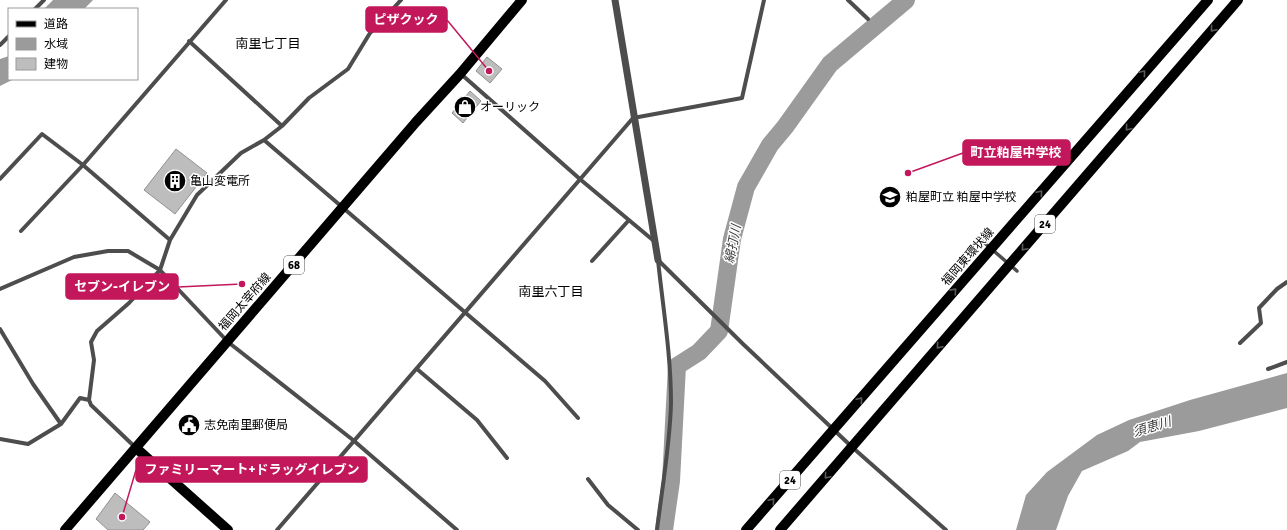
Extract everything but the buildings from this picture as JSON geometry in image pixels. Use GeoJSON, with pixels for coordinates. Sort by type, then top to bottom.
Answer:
{"type":"FeatureCollection","features":[{"type":"Feature","properties":{"kind":"main road","name":"福岡太宰府線"},"geometry":{"type":"LineString","coordinates":[[64,530],[228,342],[416,122],[460,74],[522,0]]}},
{"type":"Feature","properties":{"kind":"main road","name":"福岡東環状線"},"geometry":{"type":"LineString","coordinates":[[746,530],[1208,0]]}},
{"type":"Feature","properties":{"kind":"main road","name":"24"},"geometry":{"type":"LineString","coordinates":[[780,530],[1238,0]]}},
{"type":"Feature","properties":{"kind":"main road"},"geometry":{"type":"LineString","coordinates":[[136,448],[228,530]]}},
{"type":"Feature","properties":{"kind":"street"},"geometry":{"type":"LineString","coordinates":[[36,8],[44,0]]}},
{"type":"Feature","properties":{"kind":"street"},"geometry":{"type":"LineString","coordinates":[[21,231],[83,165],[226,0]]}},
{"type":"Feature","properties":{"kind":"street"},"geometry":{"type":"LineString","coordinates":[[390,12],[401,0]]}},
{"type":"Feature","properties":{"kind":"street"},"geometry":{"type":"LineString","coordinates":[[615,0],[633,118],[658,260],[667,341],[671,404],[657,530]]}},
{"type":"Feature","properties":{"kind":"street"},"geometry":{"type":"LineString","coordinates":[[277,530],[353,440],[581,180],[633,118],[742,98],[764,0]]}},
{"type":"Feature","properties":{"kind":"street"},"geometry":{"type":"LineString","coordinates":[[848,0],[868,19]]}},
{"type":"Feature","properties":{"kind":"street"},"geometry":{"type":"LineString","coordinates":[[136,448],[91,405],[89,400],[94,360],[91,342],[97,330],[129,303],[160,270],[170,240],[198,195],[241,153],[264,140],[282,126],[309,98],[348,69],[370,33],[380,23]]}},
{"type":"Feature","properties":{"kind":"street"},"geometry":{"type":"LineString","coordinates":[[0,45],[8,37]]}},
{"type":"Feature","properties":{"kind":"street"},"geometry":{"type":"LineString","coordinates":[[189,41],[282,126]]}},
{"type":"Feature","properties":{"kind":"street"},"geometry":{"type":"LineString","coordinates":[[460,74],[581,180],[654,241]]}},
{"type":"Feature","properties":{"kind":"street"},"geometry":{"type":"LineString","coordinates":[[0,179],[42,134],[83,165],[170,240]]}},
{"type":"Feature","properties":{"kind":"street"},"geometry":{"type":"LineString","coordinates":[[264,140],[342,209],[545,381],[578,418]]}},
{"type":"Feature","properties":{"kind":"street"},"geometry":{"type":"LineString","coordinates":[[592,261],[629,220]]}},
{"type":"Feature","properties":{"kind":"street"},"geometry":{"type":"LineString","coordinates":[[980,239],[1018,271]]}},
{"type":"Feature","properties":{"kind":"street"},"geometry":{"type":"LineString","coordinates":[[0,289],[74,257],[108,251],[128,251],[160,270],[228,342],[353,440],[457,530]]}},
{"type":"Feature","properties":{"kind":"street"},"geometry":{"type":"LineString","coordinates":[[658,260],[714,316],[852,447],[946,530]]}},
{"type":"Feature","properties":{"kind":"street"},"geometry":{"type":"LineString","coordinates":[[1240,343],[1261,323],[1259,308],[1277,289],[1287,282]]}},
{"type":"Feature","properties":{"kind":"street"},"geometry":{"type":"LineString","coordinates":[[0,328],[33,384],[61,424]]}},
{"type":"Feature","properties":{"kind":"street"},"geometry":{"type":"LineString","coordinates":[[1268,369],[1287,362]]}},
{"type":"Feature","properties":{"kind":"street"},"geometry":{"type":"LineString","coordinates":[[417,368],[477,420],[507,458]]}},
{"type":"Feature","properties":{"kind":"street"},"geometry":{"type":"LineString","coordinates":[[0,439],[28,444],[61,424],[80,398],[89,400]]}},
{"type":"Feature","properties":{"kind":"street"},"geometry":{"type":"LineString","coordinates":[[588,479],[608,505],[638,530]]}},
{"type":"Feature","properties":{"kind":"water"},"geometry":{"type":"Polygon","coordinates":[[[53,0],[93,0],[85,8],[45,8],[53,0]]]}},
{"type":"Feature","properties":{"kind":"water"},"geometry":{"type":"Polygon","coordinates":[[[8,56],[8,80],[12,80],[0,86],[0,59],[8,56]]]}},
{"type":"Feature","properties":{"kind":"water","name":"須恵川"},"geometry":{"type":"Polygon","coordinates":[[[1287,373],[1287,408],[1199,431],[1140,442],[1128,451],[1082,471],[1068,496],[1056,530],[1016,530],[1026,495],[1047,472],[1097,435],[1129,420],[1190,400],[1287,373]]]}},
{"type":"Feature","properties":{"kind":"waterway","name":"綿打川"},"geometry":{"type":"LineString","coordinates":[[664,530],[671,481],[677,366],[699,352],[719,331],[732,239],[746,187],[770,145],[785,127],[830,64],[906,0]]}},
{"type":"Feature","properties":{"kind":"place","name":"ピザクック"},"geometry":{"type":"Point","coordinates":[489,71]}},
{"type":"Feature","properties":{"kind":"place","name":"オーリック"},"geometry":{"type":"Point","coordinates":[465,107]}},
{"type":"Feature","properties":{"kind":"place","name":"町立粕屋中学校"},"geometry":{"type":"Point","coordinates":[908,173]}},
{"type":"Feature","properties":{"kind":"place","name":"亀山変電所"},"geometry":{"type":"Point","coordinates":[175,181]}},
{"type":"Feature","properties":{"kind":"place","name":"粕屋町立 粕屋中学校"},"geometry":{"type":"Point","coordinates":[890,197]}},
{"type":"Feature","properties":{"kind":"place","name":"セブン-イレブン"},"geometry":{"type":"Point","coordinates":[242,284]}},
{"type":"Feature","properties":{"kind":"place","name":"志免南里郵便局"},"geometry":{"type":"Point","coordinates":[189,425]}},
{"type":"Feature","properties":{"kind":"place","name":"ファミリーマート+ドラッグイレブン"},"geometry":{"type":"Point","coordinates":[122,517]}},
{"type":"Feature","properties":{"kind":"district","name":"南里七丁目"},"geometry":{"type":"Point","coordinates":[268,44]}},
{"type":"Feature","properties":{"kind":"district","name":"南里六丁目"},"geometry":{"type":"Point","coordinates":[551,292]}}]}
